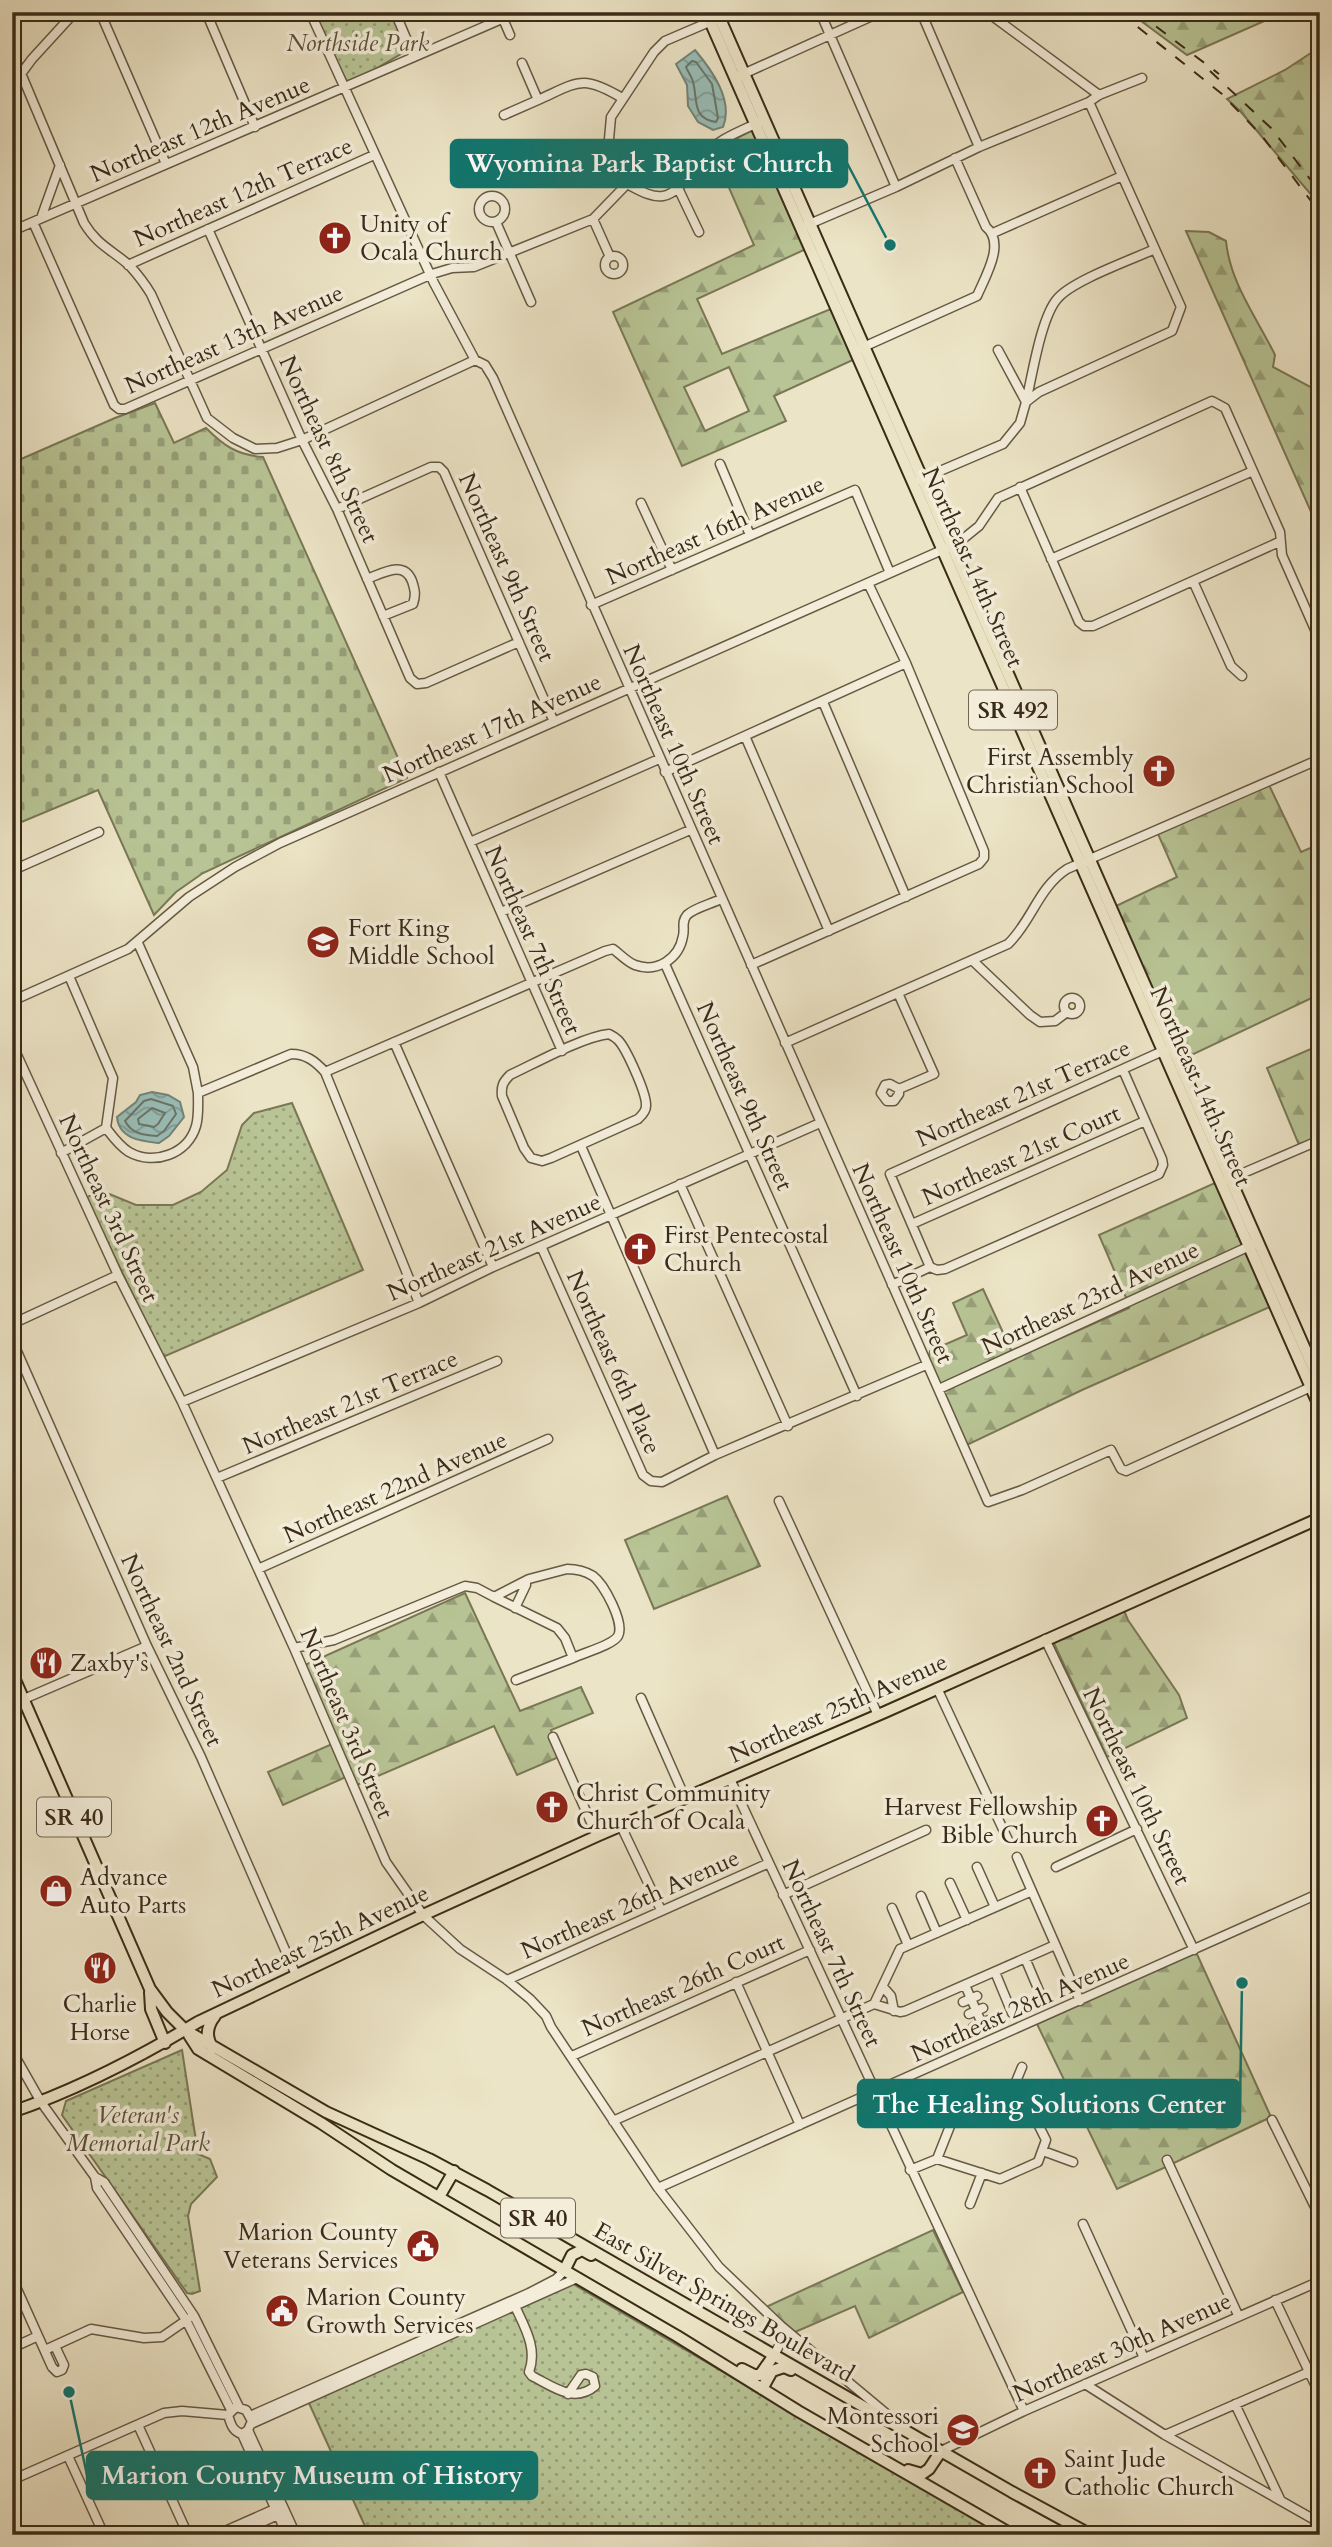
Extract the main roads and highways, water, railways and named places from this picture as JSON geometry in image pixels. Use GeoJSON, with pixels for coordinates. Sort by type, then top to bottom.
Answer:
{"type":"FeatureCollection","features":[{"type":"Feature","properties":{"kind":"main road","name":"Northeast 14th Street"},"geometry":{"type":"LineString","coordinates":[[713,16],[1317,1385],[1320,1408]]}},
{"type":"Feature","properties":{"kind":"main road","name":"Northeast 25th Avenue"},"geometry":{"type":"LineString","coordinates":[[12,2111],[41,2102],[165,2043],[185,2030],[296,1975],[597,1836],[878,1715],[1320,1518]]}},
{"type":"Feature","properties":{"kind":"main road","name":"East Silver Springs Boulevard"},"geometry":{"type":"LineString","coordinates":[[12,1673],[150,1989],[198,2049],[439,2197],[697,2348],[838,2435],[1013,2535]]}},
{"type":"Feature","properties":{"kind":"main road"},"geometry":{"type":"LineString","coordinates":[[150,1989],[151,2009],[165,2043]]}},
{"type":"Feature","properties":{"kind":"main road"},"geometry":{"type":"LineString","coordinates":[[213,2048],[207,2035],[208,2026],[216,2014]]}},
{"type":"Feature","properties":{"kind":"main road","name":"East Silver Springs Boulevard"},"geometry":{"type":"LineString","coordinates":[[185,2030],[326,2112],[454,2171],[1007,2490],[1091,2535]]}},
{"type":"Feature","properties":{"kind":"main road"},"geometry":{"type":"LineString","coordinates":[[439,2197],[454,2171]]}},
{"type":"Feature","properties":{"kind":"main road"},"geometry":{"type":"LineString","coordinates":[[564,2271],[572,2255],[582,2250],[640,2283],[652,2286]]}},
{"type":"Feature","properties":{"kind":"main road"},"geometry":{"type":"LineString","coordinates":[[697,2348],[708,2348],[754,2375],[760,2375],[774,2355]]}},
{"type":"Feature","properties":{"kind":"main road"},"geometry":{"type":"LineString","coordinates":[[762,2389],[772,2371],[784,2367],[829,2393],[843,2395]]}},
{"type":"Feature","properties":{"kind":"main road"},"geometry":{"type":"LineString","coordinates":[[838,2435],[845,2434],[912,2473],[922,2474],[929,2469],[941,2451]]}},
{"type":"Feature","properties":{"kind":"main road"},"geometry":{"type":"LineString","coordinates":[[925,2485],[943,2462],[949,2462],[1002,2491],[1007,2490]]}},
{"type":"Feature","properties":{"kind":"main road"},"geometry":{"type":"LineString","coordinates":[[987,2520],[1000,2521],[1025,2535]]}},
{"type":"Feature","properties":{"kind":"main road"},"geometry":{"type":"LineString","coordinates":[[1051,2535],[1066,2520]]}},
{"type":"Feature","properties":{"kind":"main road"},"geometry":{"type":"LineString","coordinates":[[1059,2535],[1073,2530],[1083,2535]]}},
{"type":"Feature","properties":{"kind":"water"},"geometry":{"type":"Polygon","coordinates":[[[695,50],[714,76],[726,106],[723,127],[713,130],[698,122],[688,106],[687,85],[676,64],[695,50]]]}},
{"type":"Feature","properties":{"kind":"water"},"geometry":{"type":"Polygon","coordinates":[[[152,1092],[168,1095],[180,1102],[184,1117],[169,1136],[159,1143],[132,1138],[122,1130],[117,1117],[136,1102],[140,1095],[152,1092]]]}},
{"type":"Feature","properties":{"kind":"railway"},"geometry":{"type":"LineString","coordinates":[[1119,12],[1222,94],[1262,136],[1320,213]]}},
{"type":"Feature","properties":{"kind":"railway"},"geometry":{"type":"LineString","coordinates":[[1137,12],[1219,74]]}},
{"type":"Feature","properties":{"kind":"railway"},"geometry":{"type":"LineString","coordinates":[[1210,71],[1271,128],[1320,192]]}},
{"type":"Feature","properties":{"kind":"place","name":"Unity of Ocala Church"},"geometry":{"type":"Point","coordinates":[335,238]}},
{"type":"Feature","properties":{"kind":"place","name":"Wyomina Park Baptist Church"},"geometry":{"type":"Point","coordinates":[890,245]}},
{"type":"Feature","properties":{"kind":"place","name":"First Assembly Christian School"},"geometry":{"type":"Point","coordinates":[1159,771]}},
{"type":"Feature","properties":{"kind":"place","name":"Fort King Middle School"},"geometry":{"type":"Point","coordinates":[323,942]}},
{"type":"Feature","properties":{"kind":"place","name":"First Pentecostal Church"},"geometry":{"type":"Point","coordinates":[640,1249]}},
{"type":"Feature","properties":{"kind":"place","name":"Zaxby's"},"geometry":{"type":"Point","coordinates":[46,1663]}},
{"type":"Feature","properties":{"kind":"place","name":"Christ Community Church of Ocala"},"geometry":{"type":"Point","coordinates":[552,1807]}},
{"type":"Feature","properties":{"kind":"place","name":"Harvest Fellowship Bible Church"},"geometry":{"type":"Point","coordinates":[1102,1821]}},
{"type":"Feature","properties":{"kind":"place","name":"Advance Auto Parts"},"geometry":{"type":"Point","coordinates":[56,1891]}},
{"type":"Feature","properties":{"kind":"place","name":"Charlie Horse"},"geometry":{"type":"Point","coordinates":[100,1968]}},
{"type":"Feature","properties":{"kind":"place","name":"The Healing Solutions Center"},"geometry":{"type":"Point","coordinates":[1242,1983]}},
{"type":"Feature","properties":{"kind":"place","name":"Marion County Veterans Services"},"geometry":{"type":"Point","coordinates":[423,2246]}},
{"type":"Feature","properties":{"kind":"place","name":"Marion County Growth Services"},"geometry":{"type":"Point","coordinates":[282,2311]}},
{"type":"Feature","properties":{"kind":"place","name":"Marion County Museum of History"},"geometry":{"type":"Point","coordinates":[69,2392]}},
{"type":"Feature","properties":{"kind":"place","name":"Montessori School"},"geometry":{"type":"Point","coordinates":[963,2430]}},
{"type":"Feature","properties":{"kind":"place","name":"Saint Jude Catholic Church"},"geometry":{"type":"Point","coordinates":[1040,2473]}},
{"type":"Feature","properties":{"kind":"park label","name":"Northside Park"},"geometry":{"type":"Point","coordinates":[358,43]}},
{"type":"Feature","properties":{"kind":"park label","name":"Veteran's Memorial Park"},"geometry":{"type":"Point","coordinates":[138,2129]}}]}
